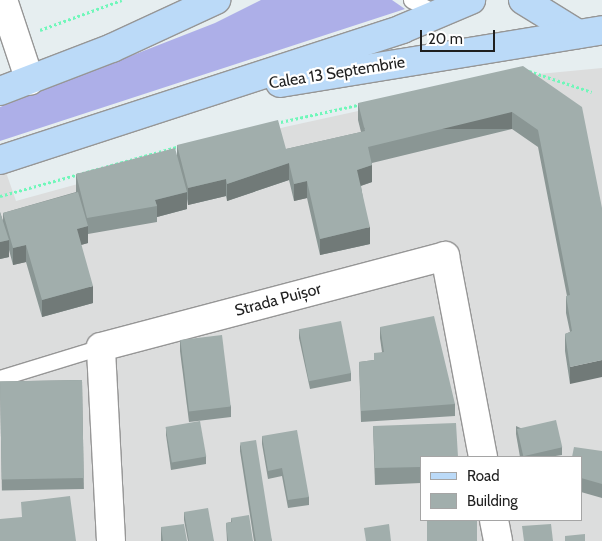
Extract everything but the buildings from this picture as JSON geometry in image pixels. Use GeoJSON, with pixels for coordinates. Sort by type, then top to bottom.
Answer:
{"type":"FeatureCollection","features":[{"type":"Feature","properties":{"kind":"main road"},"geometry":{"type":"LineString","coordinates":[[0,91],[30,81],[216,0]]}},
{"type":"Feature","properties":{"kind":"main road","name":"Calea 13 Septembrie"},"geometry":{"type":"LineString","coordinates":[[0,160],[440,15],[471,0]]}},
{"type":"Feature","properties":{"kind":"main road"},"geometry":{"type":"LineString","coordinates":[[523,0],[590,32]]}},
{"type":"Feature","properties":{"kind":"main road","name":"Calea 13 Septembrie"},"geometry":{"type":"LineString","coordinates":[[184,98],[590,32]]}},
{"type":"Feature","properties":{"kind":"street"},"geometry":{"type":"LineString","coordinates":[[3,0],[30,81]]}},
{"type":"Feature","properties":{"kind":"street","name":"Strada Puișor"},"geometry":{"type":"LineString","coordinates":[[101,347],[445,256],[483,456]]}},
{"type":"Feature","properties":{"kind":"street"},"geometry":{"type":"LineString","coordinates":[[101,347],[111,541]]}},
{"type":"Feature","properties":{"kind":"street"},"geometry":{"type":"LineString","coordinates":[[494,521],[498,541]]}},
{"type":"Feature","properties":{"kind":"lane"},"geometry":{"type":"LineString","coordinates":[[411,0],[440,15]]}},
{"type":"Feature","properties":{"kind":"lane"},"geometry":{"type":"LineString","coordinates":[[0,378],[101,347]]}},
{"type":"Feature","properties":{"kind":"path"},"geometry":{"type":"LineString","coordinates":[[16,37],[122,0]]}},
{"type":"Feature","properties":{"kind":"path"},"geometry":{"type":"LineString","coordinates":[[519,68],[592,92]]}},
{"type":"Feature","properties":{"kind":"path"},"geometry":{"type":"LineString","coordinates":[[272,124],[367,103]]}},
{"type":"Feature","properties":{"kind":"path"},"geometry":{"type":"LineString","coordinates":[[0,196],[186,144]]}},
{"type":"Feature","properties":{"kind":"shaded area"},"geometry":{"type":"Polygon","coordinates":[[[261,0],[392,0],[405,9],[0,141],[0,107],[215,23],[261,0]]]}},
{"type":"Feature","properties":{"kind":"shaded area"},"geometry":{"type":"Polygon","coordinates":[[[602,68],[602,541],[0,541],[0,155],[16,201],[285,127],[518,76],[602,68]]]}}]}
